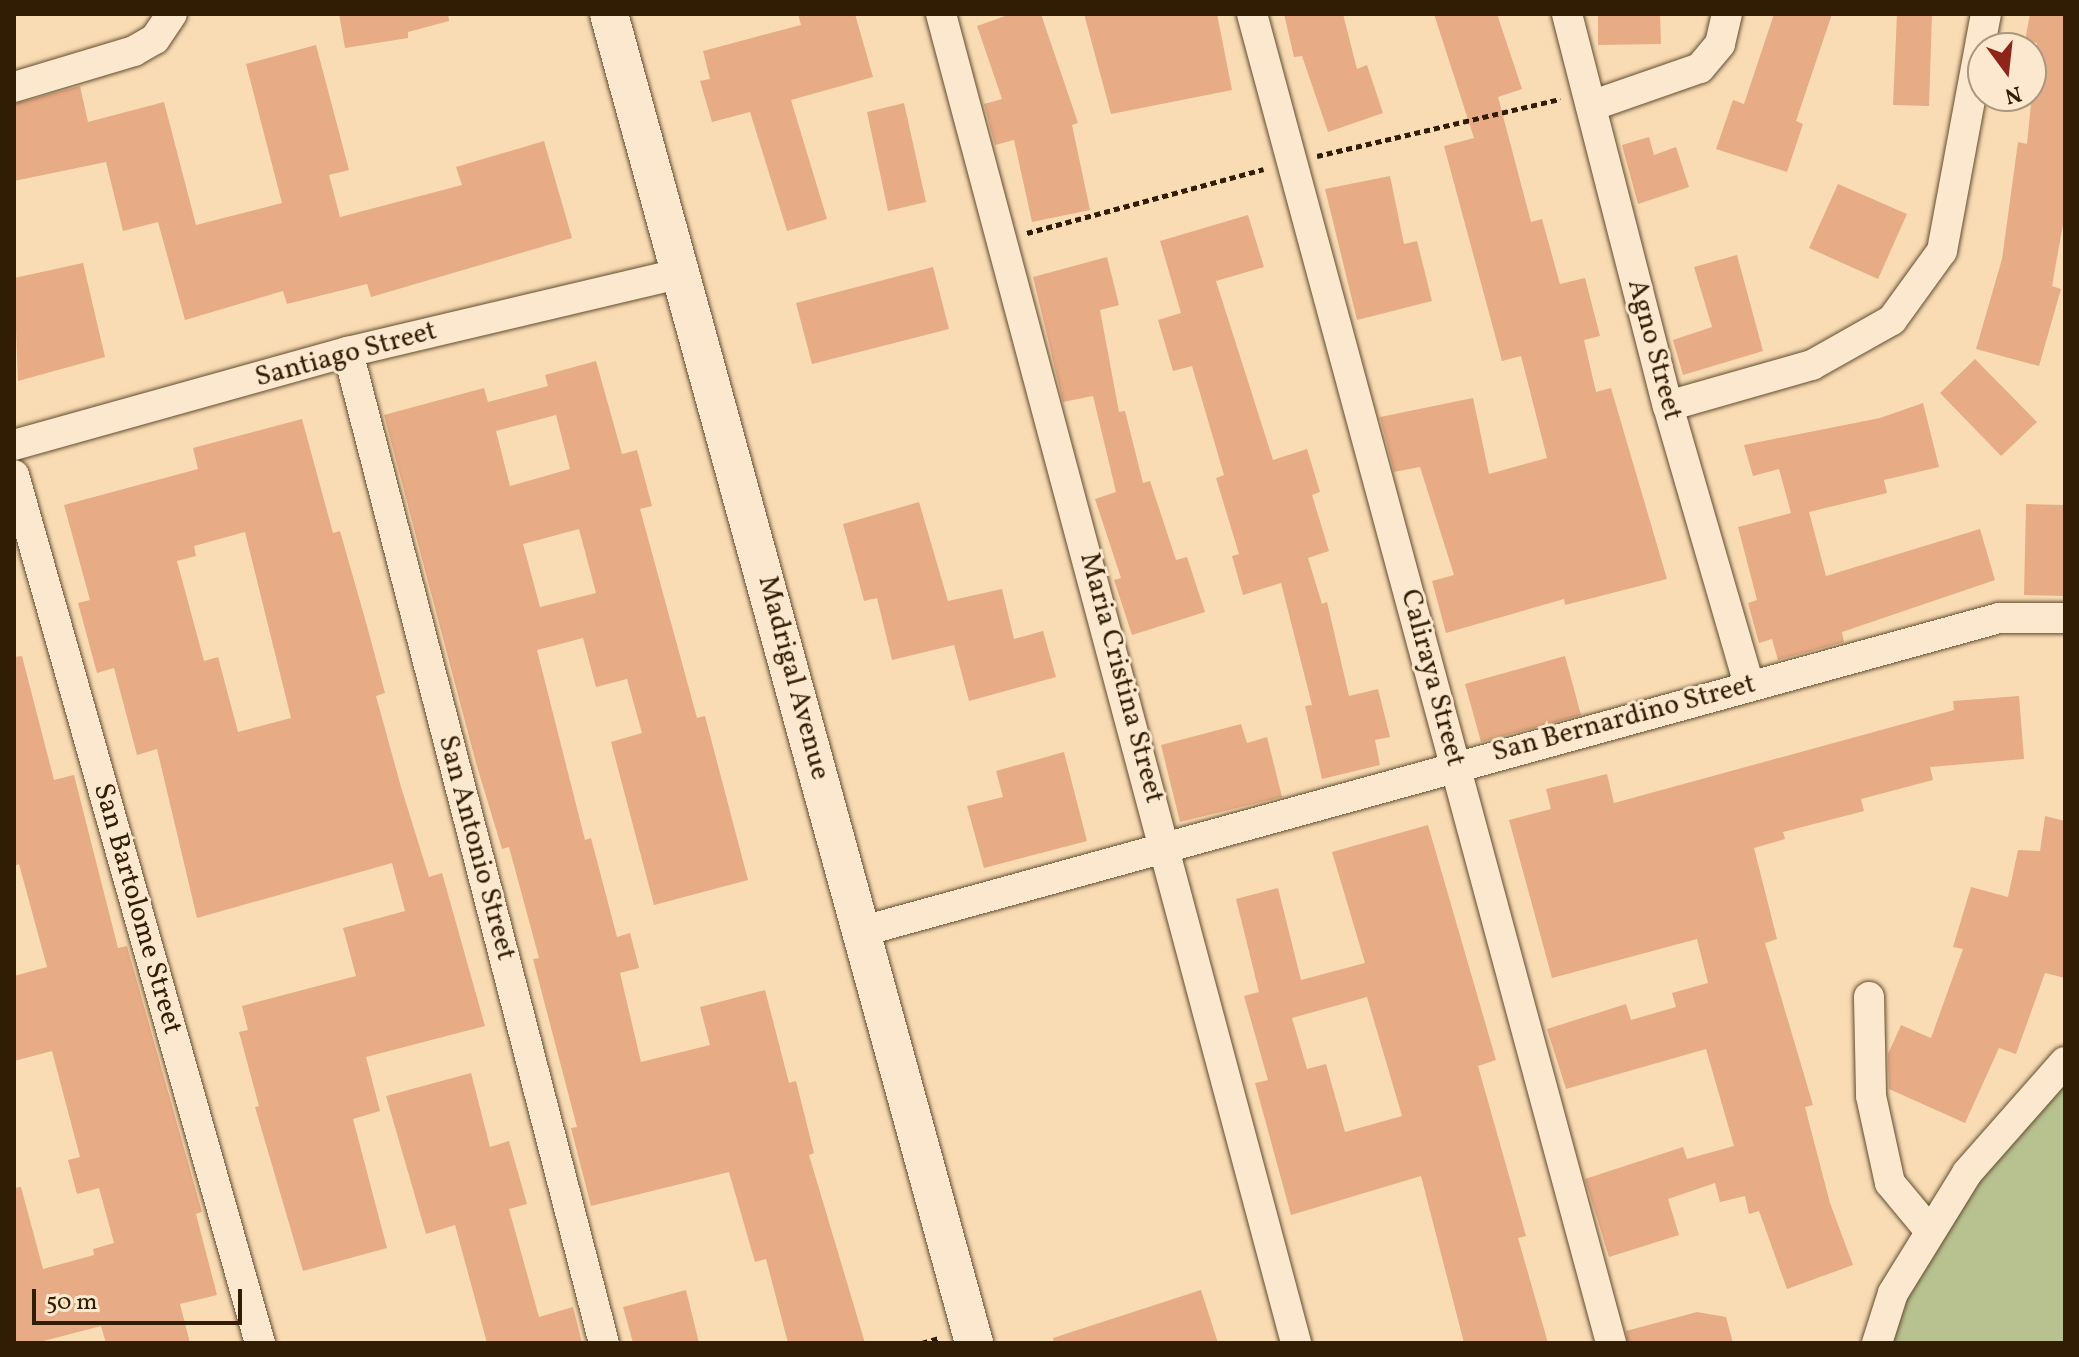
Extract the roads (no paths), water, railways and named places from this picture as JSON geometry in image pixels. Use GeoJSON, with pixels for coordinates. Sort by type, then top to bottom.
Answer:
{"type":"FeatureCollection","features":[{"type":"Feature","properties":{"kind":"street"},"geometry":{"type":"LineString","coordinates":[[14,87],[134,51],[155,39],[172,14]]}},
{"type":"Feature","properties":{"kind":"street","name":"Madrigal Avenue"},"geometry":{"type":"LineString","coordinates":[[609,14],[974,1343]]}},
{"type":"Feature","properties":{"kind":"street","name":"Maria Cristina Street"},"geometry":{"type":"LineString","coordinates":[[941,14],[1168,851],[1296,1343]]}},
{"type":"Feature","properties":{"kind":"street","name":"Caliraya Street"},"geometry":{"type":"LineString","coordinates":[[1252,14],[1611,1343]]}},
{"type":"Feature","properties":{"kind":"street","name":"Agno Street"},"geometry":{"type":"LineString","coordinates":[[1567,14],[1668,406],[1749,685]]}},
{"type":"Feature","properties":{"kind":"street"},"geometry":{"type":"LineString","coordinates":[[1591,106],[1700,68],[1720,44],[1727,14]]}},
{"type":"Feature","properties":{"kind":"street"},"geometry":{"type":"LineString","coordinates":[[1668,406],[1812,365],[1892,320],[1942,251],[1986,14]]}},
{"type":"Feature","properties":{"kind":"street","name":"Santiago Street"},"geometry":{"type":"LineString","coordinates":[[14,445],[348,352],[681,273]]}},
{"type":"Feature","properties":{"kind":"street","name":"San Antonio Street"},"geometry":{"type":"LineString","coordinates":[[348,352],[604,1343]]}},
{"type":"Feature","properties":{"kind":"street","name":"San Bartolome Street"},"geometry":{"type":"LineString","coordinates":[[14,475],[260,1343]]}},
{"type":"Feature","properties":{"kind":"street","name":"San Bernardino Street"},"geometry":{"type":"LineString","coordinates":[[863,931],[1168,851],[1456,765],[1999,618],[2065,618]]}},
{"type":"Feature","properties":{"kind":"street"},"geometry":{"type":"LineString","coordinates":[[1869,997],[1871,1096],[1890,1183],[1929,1230]]}},
{"type":"Feature","properties":{"kind":"street"},"geometry":{"type":"LineString","coordinates":[[1877,1343],[1893,1293],[1929,1230],[1967,1173],[2065,1062]]}}]}
